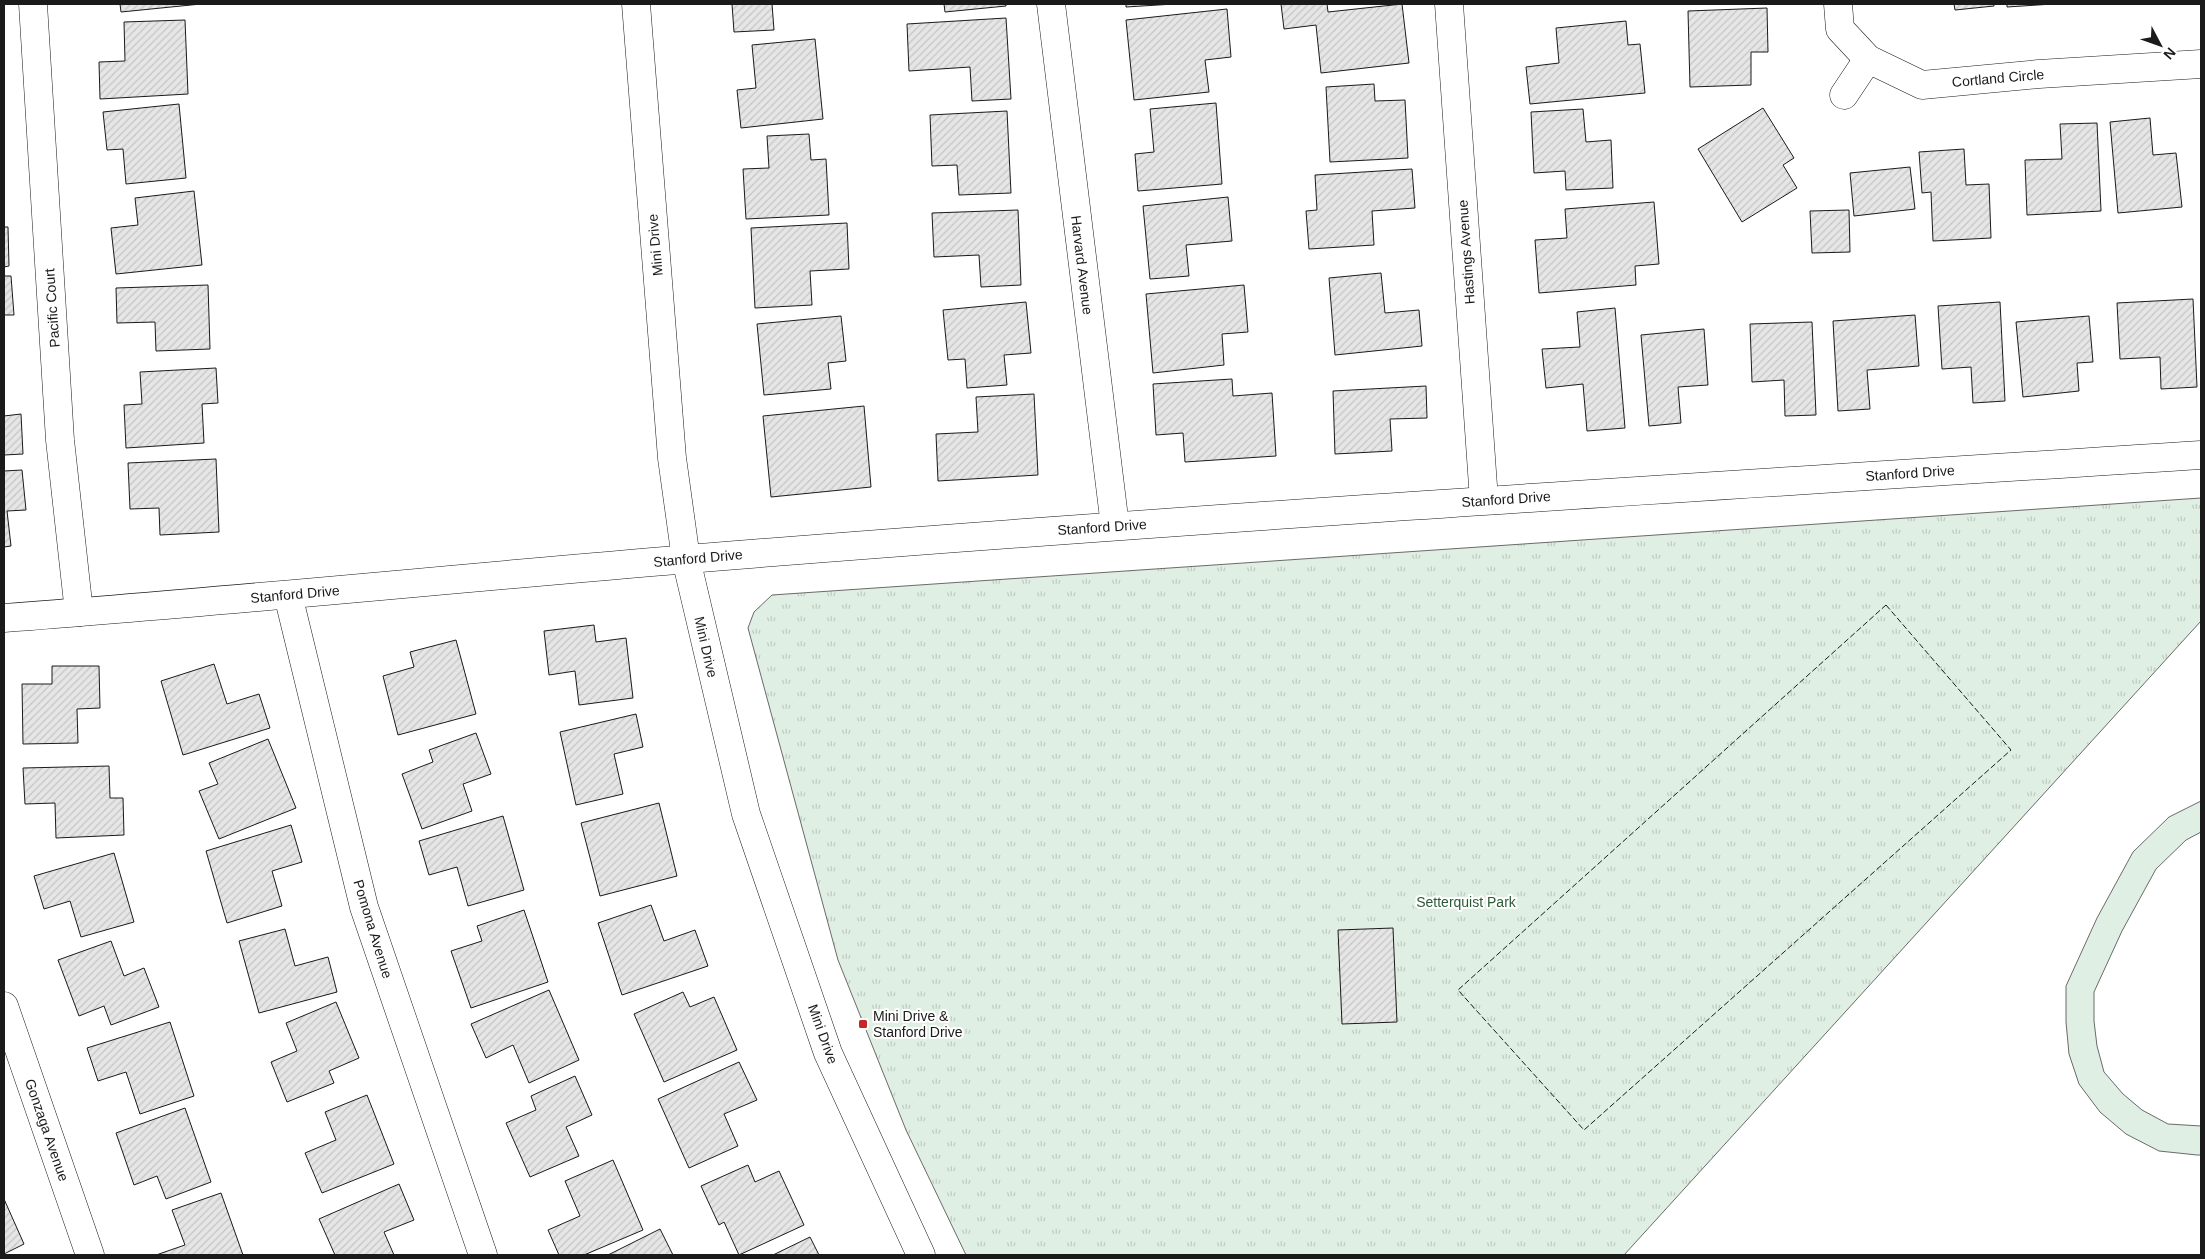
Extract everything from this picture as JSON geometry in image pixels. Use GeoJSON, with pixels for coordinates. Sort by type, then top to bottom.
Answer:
{"type":"FeatureCollection","features":[{"type":"Feature","properties":{"kind":"street","name":"Pacific Court"},"geometry":{"type":"LineString","coordinates":[[33,4],[60,440],[79,612]]}},
{"type":"Feature","properties":{"kind":"street","name":"Mini Drive"},"geometry":{"type":"LineString","coordinates":[[636,4],[672,458],[686,559],[746,814],[828,1053],[921,1255]]}},
{"type":"Feature","properties":{"kind":"street","name":"Harvard Avenue"},"geometry":{"type":"LineString","coordinates":[[1051,4],[1115,526]]}},
{"type":"Feature","properties":{"kind":"street","name":"Hastings Avenue"},"geometry":{"type":"LineString","coordinates":[[1449,4],[1484,500]]}},
{"type":"Feature","properties":{"kind":"street","name":"Cortland Circle"},"geometry":{"type":"LineString","coordinates":[[1838,4],[1840,29],[1868,59],[1922,85],[2039,74],[2201,64]]}},
{"type":"Feature","properties":{"kind":"street"},"geometry":{"type":"LineString","coordinates":[[1844,95],[1868,59]]}},
{"type":"Feature","properties":{"kind":"street","name":"Stanford Drive"},"geometry":{"type":"LineString","coordinates":[[4,618],[288,595],[686,559],[1115,526],[1484,500],[2201,455]]}},
{"type":"Feature","properties":{"kind":"street","name":"Pomona Avenue"},"geometry":{"type":"LineString","coordinates":[[288,595],[364,907],[483,1255]]}},
{"type":"Feature","properties":{"kind":"street","name":"Gonzaga Avenue"},"geometry":{"type":"LineString","coordinates":[[4,1006],[90,1255]]}},
{"type":"Feature","properties":{"kind":"green space","name":"Setterquist Park"},"geometry":{"type":"Polygon","coordinates":[[[2201,498],[2201,621],[1624,1255],[966,1255],[906,1130],[838,960],[748,628],[754,612],[772,595],[2201,498]]]}},
{"type":"Feature","properties":{"kind":"green space"},"geometry":{"type":"Polygon","coordinates":[[[2201,801],[2201,832],[2186,840],[2156,869],[2122,931],[2094,992],[2094,1021],[2097,1046],[2104,1072],[2123,1094],[2142,1110],[2168,1124],[2201,1126],[2201,1155],[2197,1155],[2159,1151],[2126,1134],[2100,1112],[2079,1084],[2069,1054],[2066,1022],[2066,986],[2097,918],[2133,852],[2169,817],[2201,801]]]}},
{"type":"Feature","properties":{"kind":"building"},"geometry":{"type":"Polygon","coordinates":[[[120,4],[201,4],[121,12],[120,4]]]}},
{"type":"Feature","properties":{"kind":"building"},"geometry":{"type":"Polygon","coordinates":[[[732,4],[772,4],[774,30],[734,32],[732,4]]]}},
{"type":"Feature","properties":{"kind":"building"},"geometry":{"type":"Polygon","coordinates":[[[944,4],[1006,4],[1006,6],[945,12],[944,4]]]}},
{"type":"Feature","properties":{"kind":"building"},"geometry":{"type":"Polygon","coordinates":[[[1126,4],[1174,4],[1126,7],[1126,4]]]}},
{"type":"Feature","properties":{"kind":"building"},"geometry":{"type":"Polygon","coordinates":[[[1281,4],[1327,4],[1328,12],[1402,4],[1409,63],[1321,73],[1316,25],[1284,29],[1281,4]]]}},
{"type":"Feature","properties":{"kind":"building"},"geometry":{"type":"Polygon","coordinates":[[[1954,4],[1994,4],[1994,6],[1955,10],[1954,4]]]}},
{"type":"Feature","properties":{"kind":"building"},"geometry":{"type":"Polygon","coordinates":[[[2007,4],[2053,4],[2007,7],[2007,4]]]}},
{"type":"Feature","properties":{"kind":"building"},"geometry":{"type":"Polygon","coordinates":[[[1767,8],[1768,52],[1751,52],[1751,85],[1690,87],[1688,11],[1767,8]]]}},
{"type":"Feature","properties":{"kind":"building"},"geometry":{"type":"Polygon","coordinates":[[[1227,9],[1231,57],[1205,60],[1209,92],[1134,100],[1126,20],[1227,9]]]}},
{"type":"Feature","properties":{"kind":"building"},"geometry":{"type":"Polygon","coordinates":[[[1006,18],[1011,99],[972,101],[970,67],[909,71],[907,24],[1006,18]]]}},
{"type":"Feature","properties":{"kind":"building"},"geometry":{"type":"Polygon","coordinates":[[[185,20],[188,94],[100,99],[99,62],[125,61],[124,22],[185,20]]]}},
{"type":"Feature","properties":{"kind":"building"},"geometry":{"type":"Polygon","coordinates":[[[1626,21],[1628,45],[1640,44],[1645,93],[1530,104],[1526,67],[1559,63],[1556,28],[1626,21]]]}},
{"type":"Feature","properties":{"kind":"building"},"geometry":{"type":"Polygon","coordinates":[[[815,39],[823,119],[741,128],[737,90],[756,88],[752,45],[815,39]]]}},
{"type":"Feature","properties":{"kind":"building"},"geometry":{"type":"Polygon","coordinates":[[[1374,84],[1375,101],[1405,100],[1408,158],[1330,162],[1326,87],[1374,84]]]}},
{"type":"Feature","properties":{"kind":"building"},"geometry":{"type":"Polygon","coordinates":[[[1216,103],[1222,184],[1138,191],[1135,154],[1154,152],[1150,109],[1216,103]]]}},
{"type":"Feature","properties":{"kind":"building"},"geometry":{"type":"Polygon","coordinates":[[[179,104],[186,178],[126,184],[123,149],[107,150],[103,112],[179,104]]]}},
{"type":"Feature","properties":{"kind":"building"},"geometry":{"type":"Polygon","coordinates":[[[1763,108],[1794,158],[1783,165],[1797,188],[1742,222],[1698,149],[1763,108]]]}},
{"type":"Feature","properties":{"kind":"building"},"geometry":{"type":"Polygon","coordinates":[[[1583,109],[1586,142],[1611,140],[1613,188],[1566,190],[1565,171],[1534,173],[1531,112],[1583,109]]]}},
{"type":"Feature","properties":{"kind":"building"},"geometry":{"type":"Polygon","coordinates":[[[1007,111],[1011,193],[959,195],[957,165],[932,166],[930,115],[1007,111]]]}},
{"type":"Feature","properties":{"kind":"building"},"geometry":{"type":"Polygon","coordinates":[[[2150,118],[2153,155],[2176,153],[2182,207],[2118,213],[2110,122],[2150,118]]]}},
{"type":"Feature","properties":{"kind":"building"},"geometry":{"type":"Polygon","coordinates":[[[2097,123],[2101,211],[2027,215],[2025,160],[2062,159],[2060,124],[2097,123]]]}},
{"type":"Feature","properties":{"kind":"building"},"geometry":{"type":"Polygon","coordinates":[[[809,134],[811,160],[826,159],[829,215],[746,219],[743,169],[769,168],[767,136],[809,134]]]}},
{"type":"Feature","properties":{"kind":"building"},"geometry":{"type":"Polygon","coordinates":[[[1964,149],[1966,185],[1989,184],[1991,238],[1933,241],[1931,192],[1922,193],[1919,152],[1964,149]]]}},
{"type":"Feature","properties":{"kind":"building"},"geometry":{"type":"Polygon","coordinates":[[[1910,167],[1915,209],[1854,216],[1850,173],[1910,167]]]}},
{"type":"Feature","properties":{"kind":"building"},"geometry":{"type":"Polygon","coordinates":[[[1412,169],[1415,208],[1372,211],[1374,245],[1309,249],[1306,211],[1317,210],[1315,175],[1412,169]]]}},
{"type":"Feature","properties":{"kind":"building"},"geometry":{"type":"Polygon","coordinates":[[[194,191],[202,265],[116,274],[111,228],[138,225],[135,198],[194,191]]]}},
{"type":"Feature","properties":{"kind":"building"},"geometry":{"type":"Polygon","coordinates":[[[1228,197],[1232,241],[1186,245],[1189,276],[1150,279],[1143,206],[1228,197]]]}},
{"type":"Feature","properties":{"kind":"building"},"geometry":{"type":"Polygon","coordinates":[[[1654,202],[1659,264],[1635,266],[1636,285],[1539,293],[1535,240],[1567,238],[1565,209],[1654,202]]]}},
{"type":"Feature","properties":{"kind":"building"},"geometry":{"type":"Polygon","coordinates":[[[1018,210],[1021,285],[981,287],[979,255],[934,257],[932,213],[1018,210]]]}},
{"type":"Feature","properties":{"kind":"building"},"geometry":{"type":"Polygon","coordinates":[[[1849,210],[1850,252],[1812,253],[1810,211],[1849,210]]]}},
{"type":"Feature","properties":{"kind":"building"},"geometry":{"type":"Polygon","coordinates":[[[847,223],[849,269],[810,271],[812,305],[755,308],[751,228],[847,223]]]}},
{"type":"Feature","properties":{"kind":"building"},"geometry":{"type":"Polygon","coordinates":[[[4,227],[8,227],[9,266],[4,267],[4,227]]]}},
{"type":"Feature","properties":{"kind":"building"},"geometry":{"type":"Polygon","coordinates":[[[1381,273],[1385,313],[1419,310],[1422,346],[1335,355],[1329,278],[1381,273]]]}},
{"type":"Feature","properties":{"kind":"building"},"geometry":{"type":"Polygon","coordinates":[[[4,276],[11,276],[14,315],[4,315],[4,276]]]}},
{"type":"Feature","properties":{"kind":"building"},"geometry":{"type":"Polygon","coordinates":[[[208,285],[210,349],[156,351],[155,322],[117,323],[116,288],[208,285]]]}},
{"type":"Feature","properties":{"kind":"building"},"geometry":{"type":"Polygon","coordinates":[[[1244,285],[1248,332],[1222,334],[1224,365],[1153,373],[1146,294],[1244,285]]]}},
{"type":"Feature","properties":{"kind":"building"},"geometry":{"type":"Polygon","coordinates":[[[2193,299],[2197,387],[2161,389],[2160,357],[2120,359],[2117,303],[2193,299]]]}},
{"type":"Feature","properties":{"kind":"building"},"geometry":{"type":"Polygon","coordinates":[[[1026,302],[1031,353],[1004,355],[1007,385],[967,388],[965,359],[948,360],[943,310],[1026,302]]]}},
{"type":"Feature","properties":{"kind":"building"},"geometry":{"type":"Polygon","coordinates":[[[2000,302],[2005,401],[1973,403],[1971,367],[1942,369],[1938,306],[2000,302]]]}},
{"type":"Feature","properties":{"kind":"building"},"geometry":{"type":"Polygon","coordinates":[[[1615,308],[1625,428],[1587,431],[1583,384],[1546,388],[1542,349],[1580,347],[1577,312],[1615,308]]]}},
{"type":"Feature","properties":{"kind":"building"},"geometry":{"type":"Polygon","coordinates":[[[1915,315],[1919,366],[1867,370],[1870,409],[1838,411],[1833,321],[1915,315]]]}},
{"type":"Feature","properties":{"kind":"building"},"geometry":{"type":"Polygon","coordinates":[[[841,316],[846,361],[828,363],[831,389],[764,395],[757,324],[841,316]]]}},
{"type":"Feature","properties":{"kind":"building"},"geometry":{"type":"Polygon","coordinates":[[[2089,316],[2093,362],[2077,363],[2079,391],[2023,397],[2016,322],[2089,316]]]}},
{"type":"Feature","properties":{"kind":"building"},"geometry":{"type":"Polygon","coordinates":[[[1812,322],[1816,415],[1785,416],[1784,380],[1752,382],[1750,324],[1812,322]]]}},
{"type":"Feature","properties":{"kind":"building"},"geometry":{"type":"Polygon","coordinates":[[[1704,329],[1708,385],[1678,387],[1681,423],[1649,426],[1641,335],[1704,329]]]}},
{"type":"Feature","properties":{"kind":"building"},"geometry":{"type":"Polygon","coordinates":[[[216,368],[218,403],[202,404],[204,443],[126,448],[124,405],[142,404],[140,372],[216,368]]]}},
{"type":"Feature","properties":{"kind":"building"},"geometry":{"type":"Polygon","coordinates":[[[1232,379],[1233,396],[1272,393],[1276,456],[1185,462],[1183,433],[1156,435],[1153,384],[1232,379]]]}},
{"type":"Feature","properties":{"kind":"building"},"geometry":{"type":"Polygon","coordinates":[[[1426,386],[1427,418],[1390,419],[1392,451],[1335,454],[1333,391],[1426,386]]]}},
{"type":"Feature","properties":{"kind":"building"},"geometry":{"type":"Polygon","coordinates":[[[1034,394],[1038,475],[938,481],[936,434],[978,432],[976,397],[1034,394]]]}},
{"type":"Feature","properties":{"kind":"building"},"geometry":{"type":"Polygon","coordinates":[[[864,406],[871,487],[771,497],[763,416],[864,406]]]}},
{"type":"Feature","properties":{"kind":"building"},"geometry":{"type":"Polygon","coordinates":[[[21,414],[23,454],[4,455],[4,416],[21,414]]]}},
{"type":"Feature","properties":{"kind":"building"},"geometry":{"type":"Polygon","coordinates":[[[216,459],[219,532],[160,535],[159,508],[130,509],[128,463],[216,459]]]}},
{"type":"Feature","properties":{"kind":"building"},"geometry":{"type":"Polygon","coordinates":[[[22,470],[26,510],[7,511],[11,546],[4,547],[4,471],[22,470]]]}},
{"type":"Feature","properties":{"kind":"building"},"geometry":{"type":"Polygon","coordinates":[[[594,625],[596,642],[626,638],[633,698],[579,705],[575,671],[549,675],[544,631],[594,625]]]}},
{"type":"Feature","properties":{"kind":"building"},"geometry":{"type":"Polygon","coordinates":[[[456,640],[476,714],[398,735],[383,676],[414,667],[410,652],[456,640]]]}},
{"type":"Feature","properties":{"kind":"building"},"geometry":{"type":"Polygon","coordinates":[[[214,664],[227,704],[259,694],[270,728],[183,755],[161,681],[214,664]]]}},
{"type":"Feature","properties":{"kind":"building"},"geometry":{"type":"Polygon","coordinates":[[[52,666],[99,666],[100,708],[77,709],[78,743],[23,744],[22,684],[52,684],[52,666]]]}},
{"type":"Feature","properties":{"kind":"building"},"geometry":{"type":"Polygon","coordinates":[[[636,714],[643,747],[614,754],[623,794],[576,805],[560,732],[636,714]]]}},
{"type":"Feature","properties":{"kind":"building"},"geometry":{"type":"Polygon","coordinates":[[[476,733],[491,774],[463,784],[472,811],[422,829],[402,774],[433,762],[429,750],[476,733]]]}},
{"type":"Feature","properties":{"kind":"building"},"geometry":{"type":"Polygon","coordinates":[[[268,739],[296,808],[219,839],[199,791],[218,784],[209,763],[268,739]]]}},
{"type":"Feature","properties":{"kind":"building"},"geometry":{"type":"Polygon","coordinates":[[[109,766],[110,798],[123,798],[124,835],[56,838],[55,803],[25,804],[23,768],[109,766]]]}},
{"type":"Feature","properties":{"kind":"building"},"geometry":{"type":"Polygon","coordinates":[[[659,803],[677,876],[600,896],[581,823],[659,803]]]}},
{"type":"Feature","properties":{"kind":"building"},"geometry":{"type":"Polygon","coordinates":[[[503,816],[524,890],[468,906],[457,867],[429,875],[419,841],[503,816]]]}},
{"type":"Feature","properties":{"kind":"building"},"geometry":{"type":"Polygon","coordinates":[[[291,825],[302,862],[272,871],[282,906],[227,923],[206,851],[291,825]]]}},
{"type":"Feature","properties":{"kind":"building"},"geometry":{"type":"Polygon","coordinates":[[[114,853],[134,922],[81,937],[70,901],[44,909],[34,876],[114,853]]]}},
{"type":"Feature","properties":{"kind":"building"},"geometry":{"type":"Polygon","coordinates":[[[651,905],[664,941],[695,930],[708,966],[622,995],[598,923],[651,905]]]}},
{"type":"Feature","properties":{"kind":"building"},"geometry":{"type":"Polygon","coordinates":[[[524,910],[548,982],[471,1008],[451,951],[482,941],[477,926],[524,910]]]}},
{"type":"Feature","properties":{"kind":"building"},"geometry":{"type":"Polygon","coordinates":[[[1393,928],[1397,1022],[1342,1024],[1338,930],[1393,928]]]}},
{"type":"Feature","properties":{"kind":"building"},"geometry":{"type":"Polygon","coordinates":[[[285,929],[295,966],[328,957],[337,992],[259,1013],[239,941],[285,929]]]}},
{"type":"Feature","properties":{"kind":"building"},"geometry":{"type":"Polygon","coordinates":[[[111,941],[124,976],[144,968],[159,1007],[111,1025],[104,1006],[79,1016],[58,960],[111,941]]]}},
{"type":"Feature","properties":{"kind":"building"},"geometry":{"type":"Polygon","coordinates":[[[549,990],[579,1060],[529,1083],[513,1045],[486,1058],[471,1024],[549,990]]]}},
{"type":"Feature","properties":{"kind":"building"},"geometry":{"type":"Polygon","coordinates":[[[683,992],[690,1007],[714,997],[737,1050],[664,1082],[634,1014],[683,992]]]}},
{"type":"Feature","properties":{"kind":"building"},"geometry":{"type":"Polygon","coordinates":[[[336,1002],[359,1058],[329,1071],[334,1083],[287,1102],[271,1062],[297,1051],[286,1023],[336,1002]]]}},
{"type":"Feature","properties":{"kind":"building"},"geometry":{"type":"Polygon","coordinates":[[[170,1022],[194,1096],[140,1114],[126,1072],[98,1081],[87,1048],[170,1022]]]}},
{"type":"Feature","properties":{"kind":"building"},"geometry":{"type":"Polygon","coordinates":[[[739,1062],[757,1100],[724,1114],[738,1146],[689,1168],[658,1099],[739,1062]]]}},
{"type":"Feature","properties":{"kind":"building"},"geometry":{"type":"Polygon","coordinates":[[[575,1076],[592,1115],[566,1127],[579,1156],[530,1177],[506,1123],[536,1110],[531,1096],[575,1076]]]}},
{"type":"Feature","properties":{"kind":"building"},"geometry":{"type":"Polygon","coordinates":[[[367,1095],[394,1164],[322,1193],[305,1153],[336,1140],[325,1112],[367,1095]]]}},
{"type":"Feature","properties":{"kind":"building"},"geometry":{"type":"Polygon","coordinates":[[[185,1108],[211,1182],[166,1199],[157,1176],[134,1185],[116,1133],[185,1108]]]}},
{"type":"Feature","properties":{"kind":"building"},"geometry":{"type":"Polygon","coordinates":[[[613,1160],[643,1230],[584,1255],[559,1255],[548,1230],[580,1216],[565,1181],[613,1160]]]}},
{"type":"Feature","properties":{"kind":"building"},"geometry":{"type":"Polygon","coordinates":[[[748,1165],[755,1182],[779,1171],[804,1225],[739,1255],[724,1222],[719,1225],[701,1186],[748,1165]]]}},
{"type":"Feature","properties":{"kind":"building"},"geometry":{"type":"Polygon","coordinates":[[[399,1184],[414,1220],[384,1232],[394,1255],[335,1255],[319,1219],[399,1184]]]}},
{"type":"Feature","properties":{"kind":"building"},"geometry":{"type":"Polygon","coordinates":[[[221,1193],[243,1255],[156,1255],[185,1245],[172,1210],[221,1193]]]}},
{"type":"Feature","properties":{"kind":"building"},"geometry":{"type":"Polygon","coordinates":[[[4,1199],[24,1244],[4,1254],[4,1199]]]}},
{"type":"Feature","properties":{"kind":"building"},"geometry":{"type":"Polygon","coordinates":[[[660,1229],[673,1255],[608,1255],[660,1229]]]}},
{"type":"Feature","properties":{"kind":"building"},"geometry":{"type":"Polygon","coordinates":[[[810,1237],[819,1255],[773,1255],[810,1237]]]}},
{"type":"Feature","properties":{"kind":"fence"},"geometry":{"type":"LineString","coordinates":[[1886,605],[2011,750],[1584,1130],[1458,990],[1886,605]]}},
{"type":"Feature","properties":{"kind":"place","name":"Mini Drive & Stanford Drive"},"geometry":{"type":"Point","coordinates":[863,1024]}}]}
